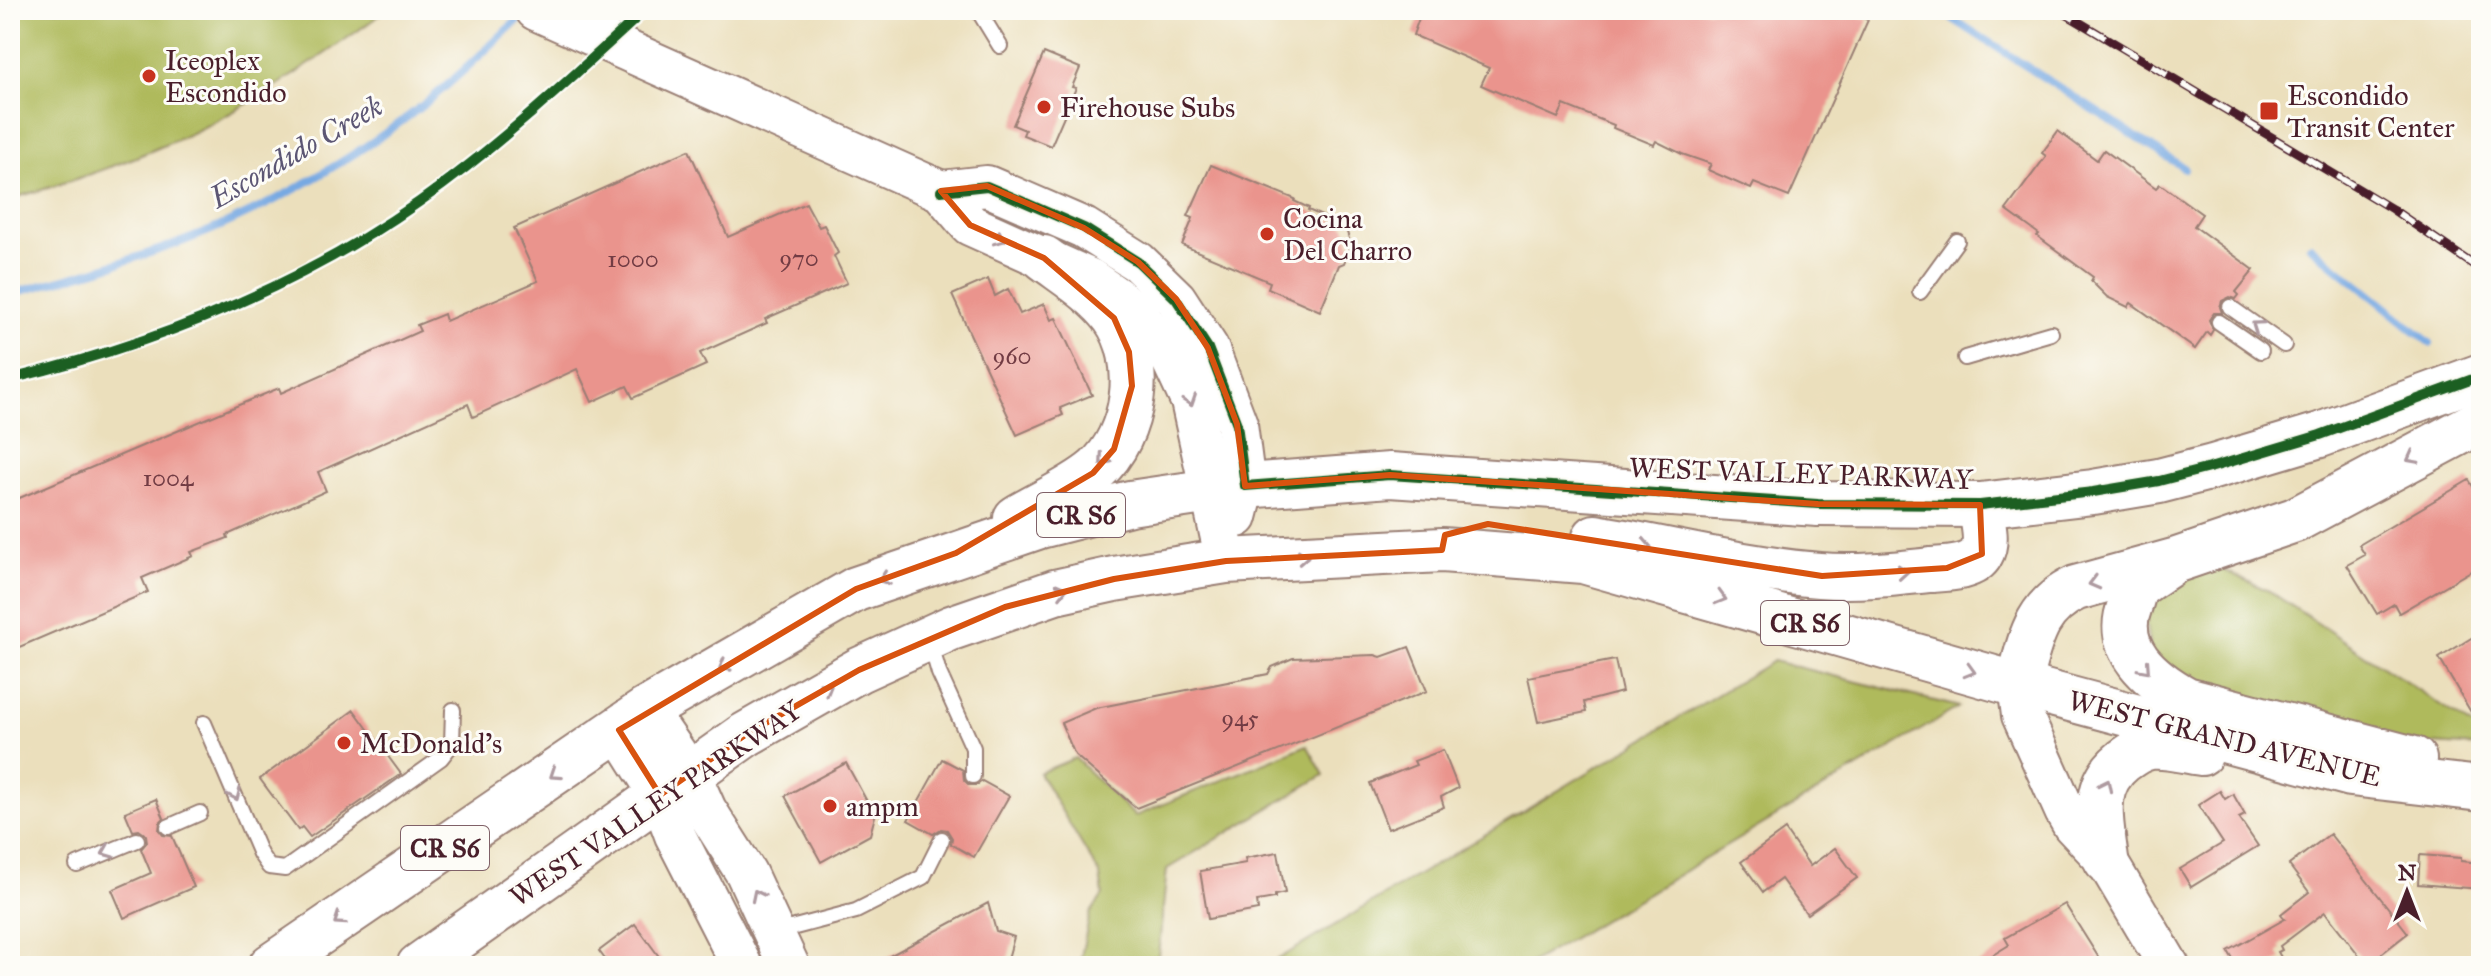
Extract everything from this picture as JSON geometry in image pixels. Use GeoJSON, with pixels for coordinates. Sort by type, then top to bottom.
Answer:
{"type":"FeatureCollection","features":[{"type":"Feature","properties":{"kind":"main road"},"geometry":{"type":"LineString","coordinates":[[956,553],[1093,473],[1114,449],[1127,418],[1132,368],[1124,333],[1101,302],[1044,258]]}},
{"type":"Feature","properties":{"kind":"main road","name":"WEST VALLEY PARKWAY"},"geometry":{"type":"LineString","coordinates":[[271,966],[632,720],[856,589],[1040,526],[1130,503],[1227,488],[1390,475],[1818,504],[1980,505],[2159,481],[2320,435],[2481,376]]}},
{"type":"Feature","properties":{"kind":"main road"},"geometry":{"type":"LineString","coordinates":[[2018,685],[2038,621],[2048,606],[2076,588],[2174,561],[2295,520],[2481,421]]}},
{"type":"Feature","properties":{"kind":"main road"},"geometry":{"type":"LineString","coordinates":[[1442,550],[1448,534],[1465,527],[1499,524],[1822,576],[1902,573],[1947,568],[1972,562],[1982,554],[1984,540],[1980,505]]}},
{"type":"Feature","properties":{"kind":"main road","name":"WEST VALLEY PARKWAY"},"geometry":{"type":"LineString","coordinates":[[419,966],[745,735],[859,670],[1005,607],[1114,579],[1226,561],[1442,550],[1599,564],[2018,685]]}},
{"type":"Feature","properties":{"kind":"main road"},"geometry":{"type":"LineString","coordinates":[[2174,561],[2136,588],[2127,612],[2125,636],[2139,664],[2162,686],[2186,699],[2481,777]]}},
{"type":"Feature","properties":{"kind":"main road","name":"WEST GRAND AVENUE"},"geometry":{"type":"LineString","coordinates":[[2018,685],[2351,774],[2481,789]]}},
{"type":"Feature","properties":{"kind":"main road"},"geometry":{"type":"LineString","coordinates":[[2106,860],[2099,808],[2103,784],[2119,764],[2151,746],[2351,774]]}},
{"type":"Feature","properties":{"kind":"street"},"geometry":{"type":"LineString","coordinates":[[536,10],[941,191],[970,225],[1090,279],[1138,315],[1170,356],[1227,488]]}},
{"type":"Feature","properties":{"kind":"street"},"geometry":{"type":"LineString","coordinates":[[941,191],[987,186],[1084,228],[1138,262],[1176,299],[1208,348],[1237,424],[1227,488],[1226,561]]}},
{"type":"Feature","properties":{"kind":"street"},"geometry":{"type":"LineString","coordinates":[[2018,685],[2022,715],[2065,811],[2073,825],[2106,860],[2169,966]]}},
{"type":"Feature","properties":{"kind":"street"},"geometry":{"type":"LineString","coordinates":[[632,720],[675,784],[706,810],[746,873],[782,949]]}},
{"type":"Feature","properties":{"kind":"street"},"geometry":{"type":"LineString","coordinates":[[675,784],[675,835],[742,966]]}},
{"type":"Feature","properties":{"kind":"lane"},"geometry":{"type":"LineString","coordinates":[[978,10],[1000,46]]}},
{"type":"Feature","properties":{"kind":"lane"},"geometry":{"type":"LineString","coordinates":[[1920,292],[1957,241]]}},
{"type":"Feature","properties":{"kind":"lane"},"geometry":{"type":"LineString","coordinates":[[2230,307],[2284,345]]}},
{"type":"Feature","properties":{"kind":"lane"},"geometry":{"type":"LineString","coordinates":[[2219,322],[2261,351]]}},
{"type":"Feature","properties":{"kind":"lane"},"geometry":{"type":"LineString","coordinates":[[1965,358],[2051,333]]}},
{"type":"Feature","properties":{"kind":"lane"},"geometry":{"type":"LineString","coordinates":[[929,638],[939,673],[973,748],[973,776]]}},
{"type":"Feature","properties":{"kind":"lane"},"geometry":{"type":"LineString","coordinates":[[204,723],[260,854],[269,867],[285,869],[441,758],[452,744],[453,710]]}},
{"type":"Feature","properties":{"kind":"lane"},"geometry":{"type":"LineString","coordinates":[[168,827],[200,813]]}},
{"type":"Feature","properties":{"kind":"lane"},"geometry":{"type":"LineString","coordinates":[[782,949],[923,877],[942,839]]}},
{"type":"Feature","properties":{"kind":"lane"},"geometry":{"type":"LineString","coordinates":[[77,865],[137,840]]}},
{"type":"Feature","properties":{"kind":"highlighted area"},"geometry":{"type":"Polygon","coordinates":[[[987,186],[1084,228],[1138,262],[1176,299],[1208,348],[1237,424],[1245,486],[1390,475],[1818,504],[1980,505],[1982,554],[1947,568],[1822,576],[1488,524],[1445,535],[1442,550],[1226,561],[1114,579],[1005,607],[859,670],[745,735],[660,795],[619,730],[856,589],[956,553],[1093,473],[1114,449],[1132,386],[1129,352],[1114,318],[1044,258],[970,225],[941,191],[987,186]]]}},
{"type":"Feature","properties":{"kind":"green space","name":"Iceoplex Escondido"},"geometry":{"type":"Polygon","coordinates":[[[10,10],[387,10],[283,82],[200,129],[112,166],[10,199],[10,10]]]}},
{"type":"Feature","properties":{"kind":"green space"},"geometry":{"type":"Polygon","coordinates":[[[2217,567],[2269,591],[2481,732],[2481,747],[2398,742],[2189,685],[2153,664],[2143,609],[2158,587],[2217,567]]]}},
{"type":"Feature","properties":{"kind":"green space"},"geometry":{"type":"Polygon","coordinates":[[[1773,661],[1959,707],[1526,966],[1267,966],[1773,661]]]}},
{"type":"Feature","properties":{"kind":"green space"},"geometry":{"type":"Polygon","coordinates":[[[1307,745],[1324,775],[1167,869],[1157,966],[1079,966],[1090,914],[1103,895],[1100,875],[1039,773],[1075,758],[1135,816],[1307,745]]]}},
{"type":"Feature","properties":{"kind":"building"},"geometry":{"type":"Polygon","coordinates":[[[1422,10],[1845,10],[1868,20],[1789,197],[1754,183],[1751,189],[1708,170],[1711,164],[1656,141],[1654,145],[1564,105],[1558,118],[1481,85],[1489,68],[1413,35],[1422,10]]]}},
{"type":"Feature","properties":{"kind":"building","name":"Firehouse Subs"},"geometry":{"type":"Polygon","coordinates":[[[1044,53],[1080,68],[1072,87],[1076,88],[1051,146],[1023,135],[1025,130],[1013,125],[1044,53]]]}},
{"type":"Feature","properties":{"kind":"building"},"geometry":{"type":"Polygon","coordinates":[[[2058,131],[2097,160],[2104,150],[2156,188],[2160,184],[2202,214],[2194,226],[2254,270],[2236,292],[2239,295],[2236,299],[2230,297],[2222,301],[2222,313],[2214,313],[2209,320],[2213,330],[2210,335],[2207,332],[2195,349],[2131,303],[2128,307],[2107,297],[2091,281],[2093,277],[2006,210],[2046,156],[2042,153],[2058,131]]]}},
{"type":"Feature","properties":{"kind":"building"},"geometry":{"type":"Polygon","coordinates":[[[689,150],[728,237],[806,203],[819,227],[824,225],[838,253],[834,256],[847,283],[765,319],[767,323],[700,353],[706,365],[633,398],[627,386],[592,402],[577,369],[473,417],[468,404],[318,472],[326,491],[227,535],[228,538],[191,552],[193,556],[142,578],[148,592],[10,651],[10,502],[279,388],[281,393],[420,331],[417,325],[444,314],[446,321],[538,281],[514,228],[689,150]]]}},
{"type":"Feature","properties":{"kind":"building","name":"Cocina Del Charro"},"geometry":{"type":"Polygon","coordinates":[[[1211,165],[1295,199],[1308,210],[1345,226],[1351,245],[1320,311],[1268,288],[1270,282],[1182,245],[1193,218],[1188,216],[1211,165]]]}},
{"type":"Feature","properties":{"kind":"building"},"geometry":{"type":"Polygon","coordinates":[[[988,279],[995,296],[1008,289],[1020,314],[1044,304],[1051,320],[1056,318],[1092,395],[1060,408],[1063,415],[1017,435],[952,295],[988,279]]]}},
{"type":"Feature","properties":{"kind":"building"},"geometry":{"type":"Polygon","coordinates":[[[2469,480],[2481,500],[2481,565],[2399,613],[2394,604],[2377,614],[2347,565],[2365,555],[2359,545],[2469,480]]]}},
{"type":"Feature","properties":{"kind":"building"},"geometry":{"type":"Polygon","coordinates":[[[2481,632],[2481,729],[2439,658],[2481,632]]]}},
{"type":"Feature","properties":{"kind":"building"},"geometry":{"type":"Polygon","coordinates":[[[1409,647],[1427,691],[1136,808],[1075,755],[1061,723],[1096,708],[1268,674],[1272,667],[1293,658],[1381,657],[1409,647]]]}},
{"type":"Feature","properties":{"kind":"building"},"geometry":{"type":"Polygon","coordinates":[[[1615,660],[1622,692],[1584,702],[1586,712],[1538,722],[1528,677],[1615,660]]]}},
{"type":"Feature","properties":{"kind":"building","name":"McDonald's"},"geometry":{"type":"Polygon","coordinates":[[[354,710],[401,774],[310,837],[302,827],[298,830],[260,779],[354,710]]]}},
{"type":"Feature","properties":{"kind":"building"},"geometry":{"type":"Polygon","coordinates":[[[1443,750],[1458,788],[1441,797],[1444,807],[1388,829],[1370,783],[1416,765],[1414,761],[1443,750]]]}},
{"type":"Feature","properties":{"kind":"building"},"geometry":{"type":"Polygon","coordinates":[[[942,759],[963,770],[964,780],[969,785],[982,781],[1009,796],[974,857],[951,844],[952,838],[947,830],[941,829],[933,834],[908,820],[942,759]]]}},
{"type":"Feature","properties":{"kind":"building","name":"ampm"},"geometry":{"type":"Polygon","coordinates":[[[846,763],[875,816],[870,835],[821,862],[785,796],[846,763]]]}},
{"type":"Feature","properties":{"kind":"building"},"geometry":{"type":"Polygon","coordinates":[[[2220,791],[2225,799],[2233,794],[2245,815],[2239,818],[2258,846],[2191,887],[2180,869],[2223,843],[2198,805],[2220,791]]]}},
{"type":"Feature","properties":{"kind":"building"},"geometry":{"type":"Polygon","coordinates":[[[156,799],[164,818],[159,830],[163,835],[172,836],[194,887],[124,918],[112,890],[151,873],[141,849],[147,842],[146,835],[139,830],[133,831],[125,812],[156,799]]]}},
{"type":"Feature","properties":{"kind":"building"},"geometry":{"type":"Polygon","coordinates":[[[1785,830],[1810,866],[1835,848],[1857,878],[1807,914],[1781,879],[1763,892],[1741,862],[1785,830]]]}},
{"type":"Feature","properties":{"kind":"building"},"geometry":{"type":"Polygon","coordinates":[[[2330,834],[2408,933],[2367,965],[2325,912],[2280,946],[2282,950],[2278,952],[2282,959],[2269,966],[2237,966],[2228,951],[2285,919],[2281,914],[2309,892],[2289,865],[2330,834]]]}},
{"type":"Feature","properties":{"kind":"building"},"geometry":{"type":"Polygon","coordinates":[[[1278,852],[1285,893],[1257,901],[1258,910],[1208,919],[1200,871],[1246,863],[1245,858],[1278,852]]]}},
{"type":"Feature","properties":{"kind":"building"},"geometry":{"type":"Polygon","coordinates":[[[2420,855],[2481,863],[2481,889],[2418,884],[2420,855]]]}},
{"type":"Feature","properties":{"kind":"building"},"geometry":{"type":"Polygon","coordinates":[[[988,903],[996,931],[1014,937],[1006,966],[871,966],[988,903]]]}},
{"type":"Feature","properties":{"kind":"building"},"geometry":{"type":"Polygon","coordinates":[[[2065,904],[2104,966],[1975,966],[2009,945],[2005,938],[2065,904]]]}},
{"type":"Feature","properties":{"kind":"building"},"geometry":{"type":"Polygon","coordinates":[[[635,924],[666,966],[610,966],[599,951],[635,924]]]}},
{"type":"Feature","properties":{"kind":"waterway"},"geometry":{"type":"LineString","coordinates":[[1939,10],[2184,168]]}},
{"type":"Feature","properties":{"kind":"waterway","name":"Escondido Creek"},"geometry":{"type":"LineString","coordinates":[[10,294],[184,241],[286,194],[354,154],[417,110],[525,13]]}},
{"type":"Feature","properties":{"kind":"waterway"},"geometry":{"type":"LineString","coordinates":[[2310,246],[2430,343]]}},
{"type":"Feature","properties":{"kind":"railway"},"geometry":{"type":"LineString","coordinates":[[2059,10],[2392,209],[2481,270]]}},
{"type":"Feature","properties":{"kind":"cycle path"},"geometry":{"type":"LineString","coordinates":[[10,379],[118,349],[171,330],[223,310],[324,261],[419,202],[478,157],[645,10]]}},
{"type":"Feature","properties":{"kind":"cycle path"},"geometry":{"type":"LineString","coordinates":[[941,191],[987,186],[1084,228],[1138,262],[1176,299],[1208,348],[1237,424],[1245,486],[1390,475],[1818,504],[1980,505],[2159,481],[2320,435],[2481,376]]}},
{"type":"Feature","properties":{"kind":"place","name":"Iceoplex Escondido"},"geometry":{"type":"Point","coordinates":[149,76]}},
{"type":"Feature","properties":{"kind":"place","name":"Firehouse Subs"},"geometry":{"type":"Point","coordinates":[1044,107]}},
{"type":"Feature","properties":{"kind":"place","name":"Escondido Transit Center"},"geometry":{"type":"Point","coordinates":[2269,111]}},
{"type":"Feature","properties":{"kind":"place","name":"Cocina Del Charro"},"geometry":{"type":"Point","coordinates":[1267,234]}},
{"type":"Feature","properties":{"kind":"place","name":"McDonald's"},"geometry":{"type":"Point","coordinates":[344,743]}},
{"type":"Feature","properties":{"kind":"place","name":"ampm"},"geometry":{"type":"Point","coordinates":[830,806]}}]}
